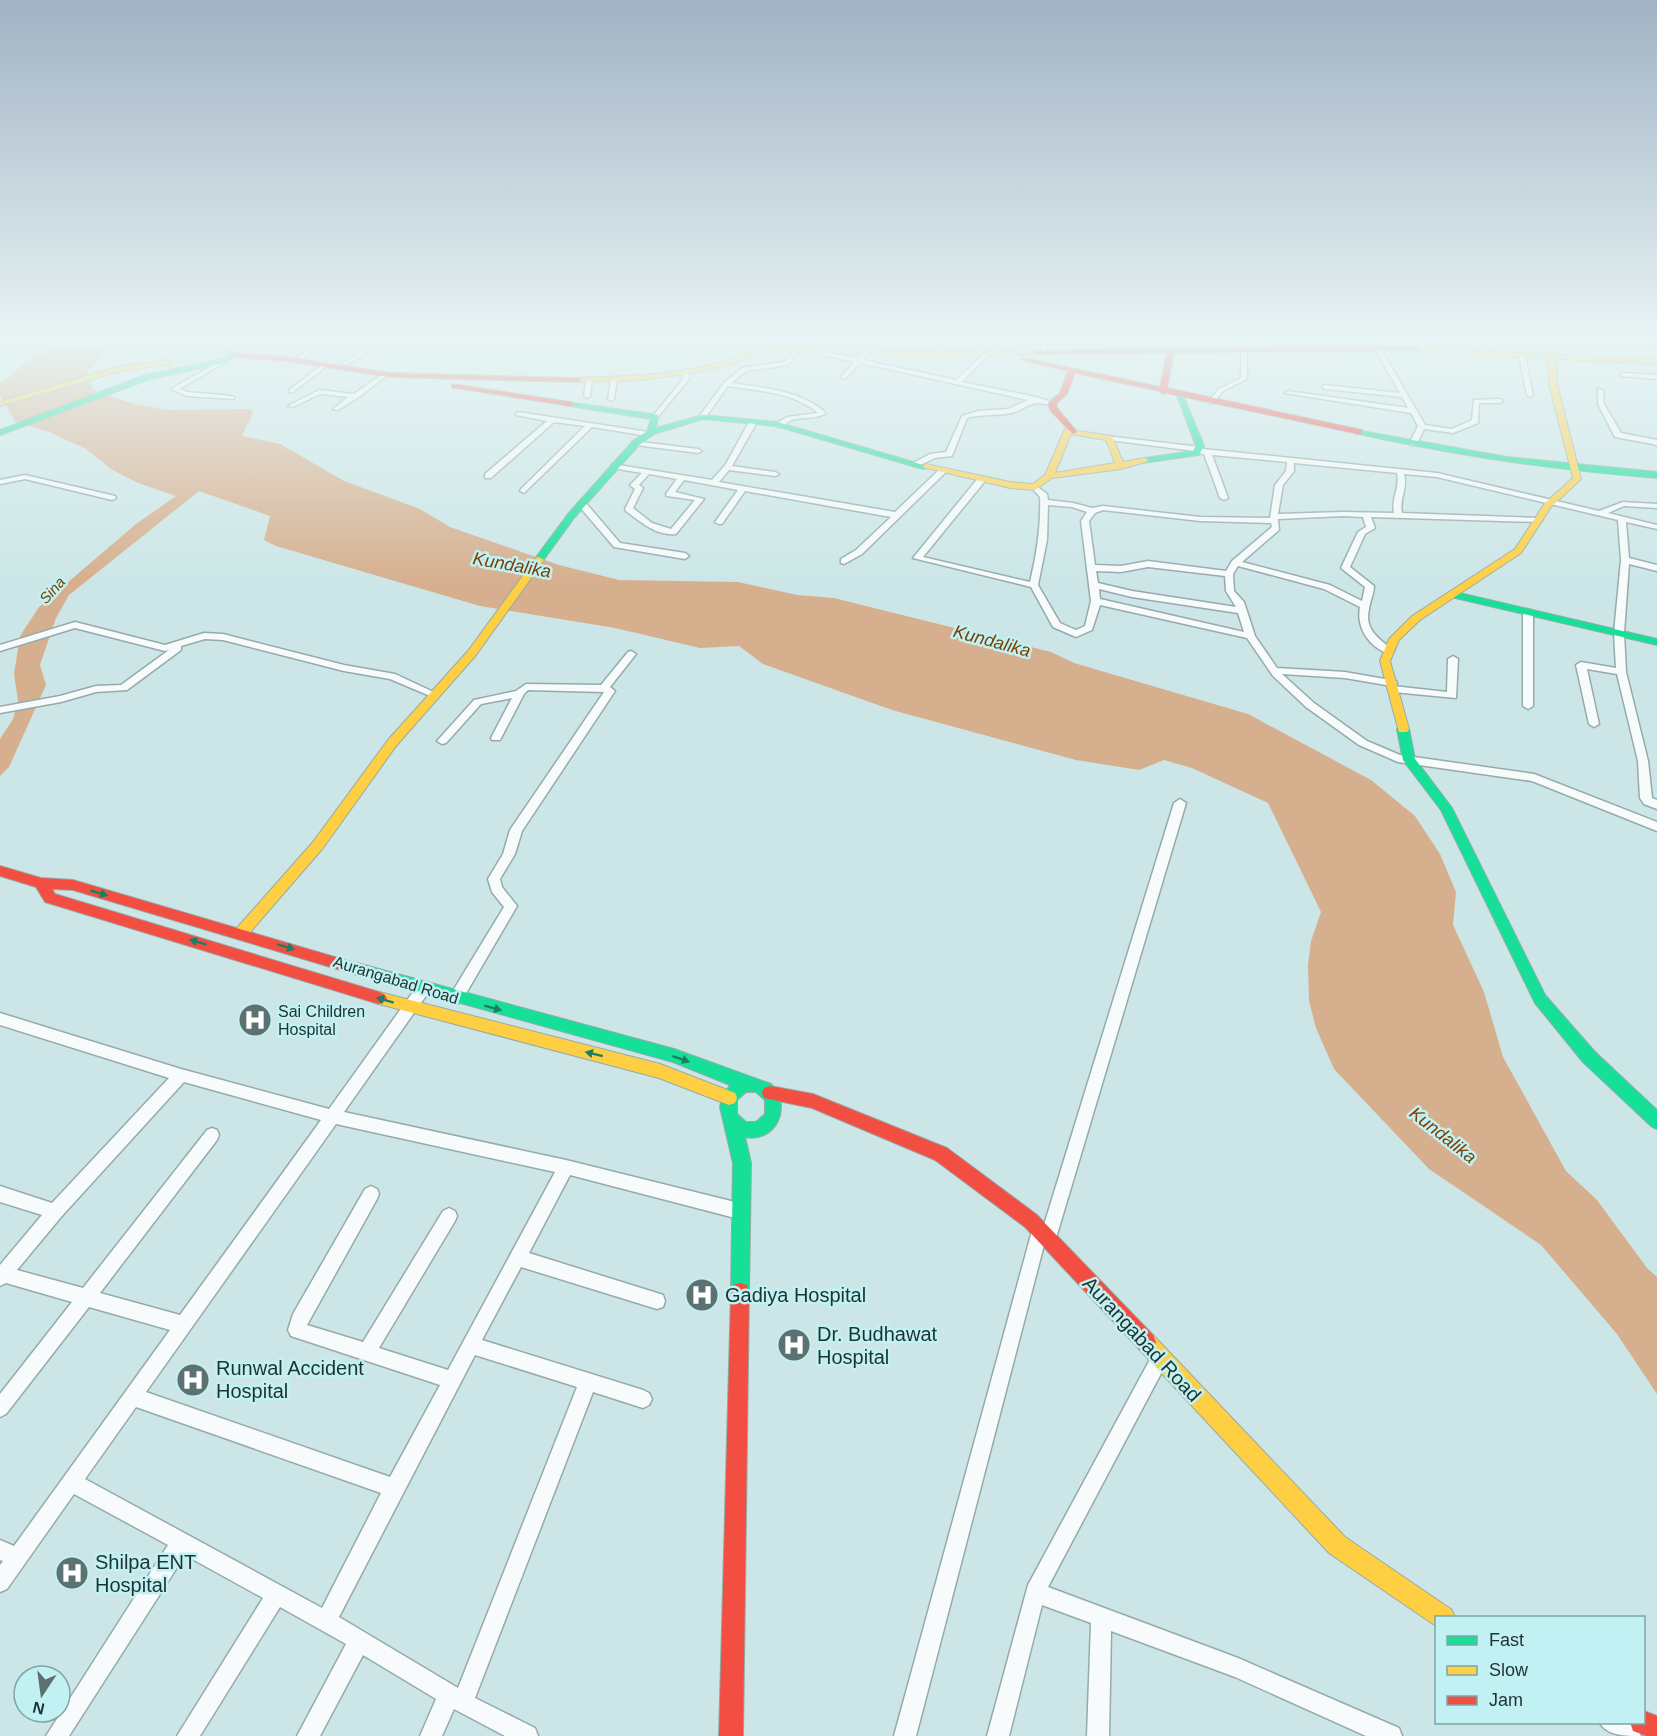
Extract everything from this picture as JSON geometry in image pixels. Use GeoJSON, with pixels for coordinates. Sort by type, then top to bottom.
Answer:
{"type":"FeatureCollection","features":[{"type":"Feature","properties":{"kind":"main road"},"geometry":{"type":"LineString","coordinates":[[0,433],[29,421]]}},
{"type":"Feature","properties":{"kind":"main road"},"geometry":{"type":"LineString","coordinates":[[649,433],[653,421]]}},
{"type":"Feature","properties":{"kind":"main road"},"geometry":{"type":"LineString","coordinates":[[676,421],[681,422]]}},
{"type":"Feature","properties":{"kind":"main road"},"geometry":{"type":"LineString","coordinates":[[241,933],[318,845],[392,743],[472,652],[582,504],[636,443],[649,433],[685,421]]}},
{"type":"Feature","properties":{"kind":"main road"},"geometry":{"type":"LineString","coordinates":[[743,421],[780,425],[916,465],[1019,487],[1035,487],[1049,476],[1068,431],[1108,438],[1121,466]]}},
{"type":"Feature","properties":{"kind":"main road"},"geometry":{"type":"LineString","coordinates":[[1064,421],[1073,432]]}},
{"type":"Feature","properties":{"kind":"main road"},"geometry":{"type":"LineString","coordinates":[[1049,476],[1192,455],[1202,451],[1191,421]]}},
{"type":"Feature","properties":{"kind":"main road"},"geometry":{"type":"LineString","coordinates":[[1303,421],[1413,444],[1574,470],[1657,475]]}},
{"type":"Feature","properties":{"kind":"main road"},"geometry":{"type":"LineString","coordinates":[[1562,421],[1577,479],[1549,504],[1518,551],[1455,595],[1416,618],[1394,639],[1385,661],[1393,686],[1409,760],[1446,808],[1540,999],[1589,1057],[1657,1121]]}},
{"type":"Feature","properties":{"kind":"main road"},"geometry":{"type":"LineString","coordinates":[[1455,595],[1657,642]]}},
{"type":"Feature","properties":{"kind":"main road","name":"Aurangabad Road"},"geometry":{"type":"LineString","coordinates":[[0,872],[41,883],[73,885],[241,933],[423,989],[674,1056],[749,1085]]}},
{"type":"Feature","properties":{"kind":"main road","name":"Aurangabad Road"},"geometry":{"type":"LineString","coordinates":[[41,883],[50,898],[410,1007],[660,1071],[729,1098]]}},
{"type":"Feature","properties":{"kind":"main road"},"geometry":{"type":"LineString","coordinates":[[731,1736],[739,1211],[742,1163],[733,1123],[726,1111],[729,1098],[734,1092],[749,1085],[757,1086],[770,1093],[775,1107],[774,1114]]}},
{"type":"Feature","properties":{"kind":"main road","name":"Aurangabad Road"},"geometry":{"type":"LineString","coordinates":[[770,1093],[813,1101],[941,1154],[1044,1234],[1337,1545],[1443,1616]]}},
{"type":"Feature","properties":{"kind":"main road"},"geometry":{"type":"LineString","coordinates":[[742,1163],[763,1126],[774,1114],[813,1101]]}},
{"type":"Feature","properties":{"kind":"main road"},"geometry":{"type":"LineString","coordinates":[[733,1123],[747,1129],[763,1126]]}},
{"type":"Feature","properties":{"kind":"street"},"geometry":{"type":"LineString","coordinates":[[488,476],[551,421]]}},
{"type":"Feature","properties":{"kind":"street"},"geometry":{"type":"LineString","coordinates":[[565,421],[649,433]]}},
{"type":"Feature","properties":{"kind":"street"},"geometry":{"type":"LineString","coordinates":[[780,425],[783,421]]}},
{"type":"Feature","properties":{"kind":"street"},"geometry":{"type":"LineString","coordinates":[[916,465],[933,456],[949,454],[962,421]]}},
{"type":"Feature","properties":{"kind":"street"},"geometry":{"type":"LineString","coordinates":[[1418,421],[1422,427]]}},
{"type":"Feature","properties":{"kind":"street"},"geometry":{"type":"LineString","coordinates":[[1422,427],[1457,430],[1475,421]]}},
{"type":"Feature","properties":{"kind":"street"},"geometry":{"type":"LineString","coordinates":[[1610,421],[1618,435],[1657,442]]}},
{"type":"Feature","properties":{"kind":"street"},"geometry":{"type":"LineString","coordinates":[[714,483],[727,467],[753,422]]}},
{"type":"Feature","properties":{"kind":"street"},"geometry":{"type":"LineString","coordinates":[[524,491],[590,425]]}},
{"type":"Feature","properties":{"kind":"street"},"geometry":{"type":"LineString","coordinates":[[1413,444],[1422,427]]}},
{"type":"Feature","properties":{"kind":"street"},"geometry":{"type":"LineString","coordinates":[[1108,438],[1202,451],[1437,475],[1514,492],[1549,504],[1657,527]]}},
{"type":"Feature","properties":{"kind":"street"},"geometry":{"type":"LineString","coordinates":[[636,443],[698,451]]}},
{"type":"Feature","properties":{"kind":"street"},"geometry":{"type":"LineString","coordinates":[[1202,451],[1224,498]]}},
{"type":"Feature","properties":{"kind":"street"},"geometry":{"type":"LineString","coordinates":[[1291,459],[1290,471],[1279,485],[1274,519],[1276,528],[1235,563],[1229,574],[1230,591],[1239,602],[1250,636],[1274,671],[1310,705],[1363,743],[1398,758],[1534,778],[1657,827]]}},
{"type":"Feature","properties":{"kind":"street"},"geometry":{"type":"LineString","coordinates":[[615,466],[896,515]]}},
{"type":"Feature","properties":{"kind":"street"},"geometry":{"type":"LineString","coordinates":[[727,467],[775,474]]}},
{"type":"Feature","properties":{"kind":"street"},"geometry":{"type":"LineString","coordinates":[[844,561],[859,552],[943,471]]}},
{"type":"Feature","properties":{"kind":"street"},"geometry":{"type":"LineString","coordinates":[[1398,515],[1396,502],[1403,486],[1400,471]]}},
{"type":"Feature","properties":{"kind":"street"},"geometry":{"type":"LineString","coordinates":[[647,472],[634,485],[639,488],[629,508],[648,525],[662,531],[673,532],[700,499],[670,494],[682,477]]}},
{"type":"Feature","properties":{"kind":"street"},"geometry":{"type":"LineString","coordinates":[[0,482],[25,477],[112,498]]}},
{"type":"Feature","properties":{"kind":"street"},"geometry":{"type":"LineString","coordinates":[[982,479],[916,558],[1034,585]]}},
{"type":"Feature","properties":{"kind":"street"},"geometry":{"type":"LineString","coordinates":[[719,522],[744,487]]}},
{"type":"Feature","properties":{"kind":"street"},"geometry":{"type":"LineString","coordinates":[[1035,487],[1044,496],[1045,502],[1044,549],[1034,585],[1056,625],[1076,634],[1089,628],[1096,602],[1085,521],[1092,511]]}},
{"type":"Feature","properties":{"kind":"street"},"geometry":{"type":"LineString","coordinates":[[1045,502],[1073,505],[1092,511],[1103,508],[1200,519],[1398,515],[1538,520]]}},
{"type":"Feature","properties":{"kind":"street"},"geometry":{"type":"LineString","coordinates":[[582,504],[617,545],[685,556]]}},
{"type":"Feature","properties":{"kind":"street"},"geometry":{"type":"LineString","coordinates":[[1598,514],[1623,504],[1657,506]]}},
{"type":"Feature","properties":{"kind":"street"},"geometry":{"type":"LineString","coordinates":[[1366,515],[1371,528],[1362,532],[1345,566],[1349,573],[1370,587],[1363,617],[1373,642],[1389,651]]}},
{"type":"Feature","properties":{"kind":"street"},"geometry":{"type":"LineString","coordinates":[[1622,519],[1625,560],[1619,633],[1621,672],[1644,761],[1646,798],[1657,805]]}},
{"type":"Feature","properties":{"kind":"street"},"geometry":{"type":"LineString","coordinates":[[1625,560],[1657,568]]}},
{"type":"Feature","properties":{"kind":"street"},"geometry":{"type":"LineString","coordinates":[[1235,563],[1328,588],[1365,606]]}},
{"type":"Feature","properties":{"kind":"street"},"geometry":{"type":"LineString","coordinates":[[1093,568],[1121,569],[1148,564],[1229,574]]}},
{"type":"Feature","properties":{"kind":"street"},"geometry":{"type":"LineString","coordinates":[[1095,585],[1132,594],[1242,611]]}},
{"type":"Feature","properties":{"kind":"street"},"geometry":{"type":"LineString","coordinates":[[1096,602],[1250,636]]}},
{"type":"Feature","properties":{"kind":"street"},"geometry":{"type":"LineString","coordinates":[[1528,612],[1528,706]]}},
{"type":"Feature","properties":{"kind":"street"},"geometry":{"type":"LineString","coordinates":[[2,647],[75,625],[159,648],[182,644],[204,636],[224,637],[344,668],[392,676],[435,695]]}},
{"type":"Feature","properties":{"kind":"street"},"geometry":{"type":"LineString","coordinates":[[2,709],[61,699],[96,689],[123,688],[182,644]]}},
{"type":"Feature","properties":{"kind":"street"},"geometry":{"type":"LineString","coordinates":[[604,688],[631,654]]}},
{"type":"Feature","properties":{"kind":"street"},"geometry":{"type":"LineString","coordinates":[[1274,671],[1345,675],[1452,696],[1453,659]]}},
{"type":"Feature","properties":{"kind":"street"},"geometry":{"type":"LineString","coordinates":[[1594,724],[1581,665],[1621,672]]}},
{"type":"Feature","properties":{"kind":"street"},"geometry":{"type":"LineString","coordinates":[[442,741],[478,702],[519,693],[532,686],[608,688],[610,694],[521,819],[512,838],[509,855],[496,873],[494,885],[511,906],[456,998]]}},
{"type":"Feature","properties":{"kind":"street"},"geometry":{"type":"LineString","coordinates":[[496,738],[519,693]]}},
{"type":"Feature","properties":{"kind":"street"},"geometry":{"type":"LineString","coordinates":[[905,1736],[1044,1234],[1180,803]]}},
{"type":"Feature","properties":{"kind":"street"},"geometry":{"type":"LineString","coordinates":[[0,1582],[9,1554],[72,1482],[423,989]]}},
{"type":"Feature","properties":{"kind":"street"},"geometry":{"type":"LineString","coordinates":[[1,1022],[181,1075],[333,1116],[566,1167],[739,1211]]}},
{"type":"Feature","properties":{"kind":"street"},"geometry":{"type":"LineString","coordinates":[[181,1075],[55,1212],[2,1276],[184,1325]]}},
{"type":"Feature","properties":{"kind":"street"},"geometry":{"type":"LineString","coordinates":[[0,1408],[212,1135]]}},
{"type":"Feature","properties":{"kind":"street"},"geometry":{"type":"LineString","coordinates":[[326,1621],[394,1488],[566,1167]]}},
{"type":"Feature","properties":{"kind":"street"},"geometry":{"type":"LineString","coordinates":[[0,1194],[55,1212]]}},
{"type":"Feature","properties":{"kind":"street"},"geometry":{"type":"LineString","coordinates":[[371,1194],[297,1325],[300,1332],[452,1380]]}},
{"type":"Feature","properties":{"kind":"street"},"geometry":{"type":"LineString","coordinates":[[366,1353],[449,1216]]}},
{"type":"Feature","properties":{"kind":"street"},"geometry":{"type":"LineString","coordinates":[[518,1257],[657,1301]]}},
{"type":"Feature","properties":{"kind":"street"},"geometry":{"type":"LineString","coordinates":[[470,1345],[643,1399]]}},
{"type":"Feature","properties":{"kind":"street"},"geometry":{"type":"LineString","coordinates":[[998,1736],[1035,1592],[1160,1358]]}},
{"type":"Feature","properties":{"kind":"street"},"geometry":{"type":"LineString","coordinates":[[430,1736],[456,1698],[588,1382]]}},
{"type":"Feature","properties":{"kind":"street"},"geometry":{"type":"LineString","coordinates":[[133,1397],[394,1488]]}},
{"type":"Feature","properties":{"kind":"street"},"geometry":{"type":"LineString","coordinates":[[72,1482],[326,1621],[456,1698],[526,1736]]}},
{"type":"Feature","properties":{"kind":"street"},"geometry":{"type":"LineString","coordinates":[[57,1736],[182,1542]]}},
{"type":"Feature","properties":{"kind":"street"},"geometry":{"type":"LineString","coordinates":[[1035,1592],[1101,1619],[1238,1668],[1391,1736]]}},
{"type":"Feature","properties":{"kind":"street"},"geometry":{"type":"LineString","coordinates":[[188,1736],[277,1594]]}},
{"type":"Feature","properties":{"kind":"street"},"geometry":{"type":"LineString","coordinates":[[1098,1736],[1101,1619]]}},
{"type":"Feature","properties":{"kind":"street"},"geometry":{"type":"LineString","coordinates":[[308,1736],[359,1641]]}},
{"type":"Feature","properties":{"kind":"street"},"geometry":{"type":"LineString","coordinates":[[1613,1724],[1630,1736]]}},
{"type":"Feature","properties":{"kind":"water","name":"Kundalika"},"geometry":{"type":"Polygon","coordinates":[[[15,421],[249,421],[242,436],[280,444],[344,481],[420,509],[450,527],[559,565],[619,580],[738,582],[797,595],[834,598],[1051,652],[1074,663],[1248,714],[1371,780],[1415,816],[1440,854],[1456,892],[1453,925],[1484,992],[1503,1057],[1566,1171],[1597,1200],[1647,1268],[1657,1277],[1657,1394],[1617,1334],[1541,1245],[1429,1169],[1334,1069],[1316,1028],[1309,1001],[1308,965],[1311,941],[1321,912],[1268,803],[1192,768],[1164,760],[1139,770],[1076,760],[892,710],[763,664],[739,646],[700,648],[615,628],[480,606],[276,546],[264,540],[270,516],[199,491],[69,595],[56,618],[40,665],[46,685],[9,767],[0,776],[0,739],[13,719],[18,701],[14,674],[20,636],[39,607],[136,524],[176,496],[138,483],[111,469],[86,449],[49,432],[15,421]]]}},
{"type":"Feature","properties":{"kind":"traffic: fast"},"geometry":{"type":"LineString","coordinates":[[0,433],[32,421]]}},
{"type":"Feature","properties":{"kind":"traffic: fast"},"geometry":{"type":"LineString","coordinates":[[539,560],[571,516],[636,443],[651,432],[654,421]]}},
{"type":"Feature","properties":{"kind":"traffic: fast"},"geometry":{"type":"LineString","coordinates":[[651,432],[689,421]]}},
{"type":"Feature","properties":{"kind":"traffic: fast"},"geometry":{"type":"LineString","coordinates":[[745,421],[777,424],[926,467]]}},
{"type":"Feature","properties":{"kind":"traffic: fast"},"geometry":{"type":"LineString","coordinates":[[1145,461],[1196,453],[1200,446],[1190,421]]}},
{"type":"Feature","properties":{"kind":"traffic: fast"},"geometry":{"type":"LineString","coordinates":[[1359,432],[1507,460],[1657,475]]}},
{"type":"Feature","properties":{"kind":"traffic: fast"},"geometry":{"type":"LineString","coordinates":[[1455,595],[1657,642]]}},
{"type":"Feature","properties":{"kind":"traffic: fast"},"geometry":{"type":"LineString","coordinates":[[1403,729],[1409,760],[1446,808],[1540,999],[1589,1057],[1657,1121]]}},
{"type":"Feature","properties":{"kind":"traffic: fast"},"geometry":{"type":"LineString","coordinates":[[357,969],[674,1056],[749,1085]]}},
{"type":"Feature","properties":{"kind":"traffic: fast"},"geometry":{"type":"LineString","coordinates":[[751,1084],[767,1091],[774,1107],[767,1123],[751,1130],[735,1123],[728,1107],[735,1091],[751,1084]]}},
{"type":"Feature","properties":{"kind":"traffic: fast"},"geometry":{"type":"LineString","coordinates":[[733,1123],[742,1163],[740,1292]]}},
{"type":"Feature","properties":{"kind":"traffic: slow"},"geometry":{"type":"LineString","coordinates":[[1403,729],[1385,661],[1394,639],[1416,618],[1518,551],[1548,505],[1577,479],[1562,421]]}},
{"type":"Feature","properties":{"kind":"traffic: slow"},"geometry":{"type":"LineString","coordinates":[[1049,476],[1068,431],[1109,438],[1121,466]]}},
{"type":"Feature","properties":{"kind":"traffic: slow"},"geometry":{"type":"LineString","coordinates":[[926,467],[1010,485],[1035,487],[1049,476],[1145,461]]}},
{"type":"Feature","properties":{"kind":"traffic: slow"},"geometry":{"type":"LineString","coordinates":[[241,933],[318,845],[392,743],[472,653],[539,560]]}},
{"type":"Feature","properties":{"kind":"traffic: slow"},"geometry":{"type":"LineString","coordinates":[[379,998],[660,1071],[729,1098]]}},
{"type":"Feature","properties":{"kind":"traffic: slow"},"geometry":{"type":"LineString","coordinates":[[1146,1342],[1337,1545],[1441,1616]]}},
{"type":"Feature","properties":{"kind":"traffic: jam"},"geometry":{"type":"LineString","coordinates":[[1064,421],[1073,432]]}},
{"type":"Feature","properties":{"kind":"traffic: jam"},"geometry":{"type":"LineString","coordinates":[[1308,421],[1359,432]]}},
{"type":"Feature","properties":{"kind":"traffic: jam"},"geometry":{"type":"LineString","coordinates":[[0,871],[41,883],[73,885],[357,969]]}},
{"type":"Feature","properties":{"kind":"traffic: jam"},"geometry":{"type":"LineString","coordinates":[[41,883],[50,898],[379,998]]}},
{"type":"Feature","properties":{"kind":"traffic: jam"},"geometry":{"type":"LineString","coordinates":[[770,1093],[813,1101],[941,1154],[1031,1221],[1146,1342]]}},
{"type":"Feature","properties":{"kind":"traffic: jam"},"geometry":{"type":"LineString","coordinates":[[731,1736],[740,1292]]}},
{"type":"Feature","properties":{"kind":"traffic: jam"},"geometry":{"type":"LineString","coordinates":[[1645,1723],[1657,1728]]}},
{"type":"Feature","properties":{"kind":"place","name":"Sai Children Hospital"},"geometry":{"type":"Point","coordinates":[255,1020]}},
{"type":"Feature","properties":{"kind":"place","name":"Gadiya Hospital"},"geometry":{"type":"Point","coordinates":[702,1295]}},
{"type":"Feature","properties":{"kind":"place","name":"Dr. Budhawat Hospital"},"geometry":{"type":"Point","coordinates":[794,1345]}},
{"type":"Feature","properties":{"kind":"place","name":"Runwal Accident Hospital"},"geometry":{"type":"Point","coordinates":[193,1380]}},
{"type":"Feature","properties":{"kind":"place","name":"Shilpa ENT Hospital"},"geometry":{"type":"Point","coordinates":[72,1573]}},
{"type":"Feature","properties":{"kind":"water label","name":"Sina"},"geometry":{"type":"Point","coordinates":[52,590]}}]}
